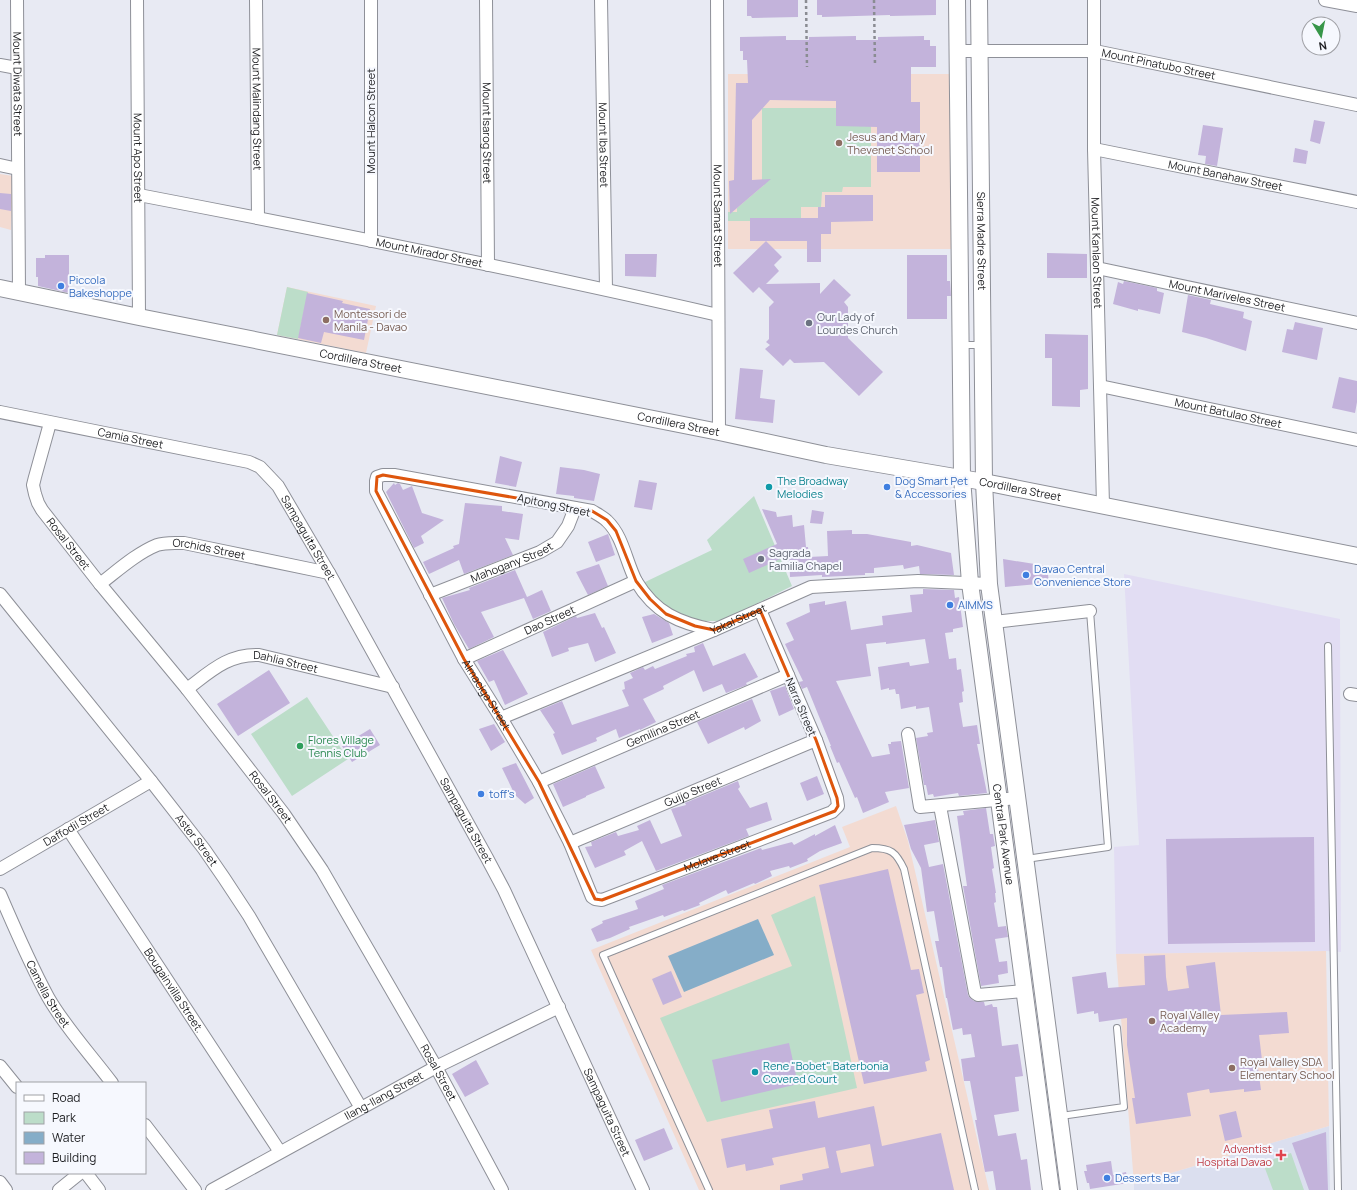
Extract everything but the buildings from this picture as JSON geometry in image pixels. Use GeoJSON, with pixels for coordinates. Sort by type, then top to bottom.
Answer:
{"type":"FeatureCollection","features":[{"type":"Feature","properties":{"kind":"street","name":"Mount Diwata Street"},"geometry":{"type":"LineString","coordinates":[[17,0],[19,292]]}},
{"type":"Feature","properties":{"kind":"street","name":"Mount Apo Street"},"geometry":{"type":"LineString","coordinates":[[137,0],[139,317]]}},
{"type":"Feature","properties":{"kind":"street","name":"Mount Malindang Street"},"geometry":{"type":"LineString","coordinates":[[256,0],[258,218]]}},
{"type":"Feature","properties":{"kind":"street","name":"Mount Halcon Street"},"geometry":{"type":"LineString","coordinates":[[371,0],[371,241]]}},
{"type":"Feature","properties":{"kind":"street","name":"Mount Isarog Street"},"geometry":{"type":"LineString","coordinates":[[486,0],[488,265]]}},
{"type":"Feature","properties":{"kind":"street","name":"Mount Iba Street"},"geometry":{"type":"LineString","coordinates":[[601,0],[606,289]]}},
{"type":"Feature","properties":{"kind":"street","name":"Mount Samat Street"},"geometry":{"type":"LineString","coordinates":[[717,0],[719,432]]}},
{"type":"Feature","properties":{"kind":"street","name":"Sierra Madre Street"},"geometry":{"type":"LineString","coordinates":[[958,0],[962,478]]}},
{"type":"Feature","properties":{"kind":"street","name":"Sierra Madre Street"},"geometry":{"type":"LineString","coordinates":[[979,0],[984,482]]}},
{"type":"Feature","properties":{"kind":"street","name":"Mount Kanlaon Street"},"geometry":{"type":"LineString","coordinates":[[1094,0],[1094,148],[1103,505]]}},
{"type":"Feature","properties":{"kind":"street"},"geometry":{"type":"LineString","coordinates":[[1325,0],[1357,6]]}},
{"type":"Feature","properties":{"kind":"street","name":"Mount Pinatubo Street"},"geometry":{"type":"LineString","coordinates":[[958,51],[1095,51],[1357,105]]}},
{"type":"Feature","properties":{"kind":"street"},"geometry":{"type":"LineString","coordinates":[[0,65],[17,68]]}},
{"type":"Feature","properties":{"kind":"street","name":"Mount Banahaw Street"},"geometry":{"type":"LineString","coordinates":[[1094,148],[1357,202]]}},
{"type":"Feature","properties":{"kind":"street"},"geometry":{"type":"LineString","coordinates":[[0,165],[18,169]]}},
{"type":"Feature","properties":{"kind":"street","name":"Mount Mirador Street"},"geometry":{"type":"LineString","coordinates":[[139,195],[606,289],[718,315]]}},
{"type":"Feature","properties":{"kind":"street","name":"Mount Mariveles Street"},"geometry":{"type":"LineString","coordinates":[[1097,268],[1357,323]]}},
{"type":"Feature","properties":{"kind":"street","name":"Cordillera Street"},"geometry":{"type":"LineString","coordinates":[[0,288],[719,432],[826,455],[984,482],[1357,556]]}},
{"type":"Feature","properties":{"kind":"street","name":"Mount Batulao Street"},"geometry":{"type":"LineString","coordinates":[[1100,386],[1357,440]]}},
{"type":"Feature","properties":{"kind":"street","name":"Camia Street"},"geometry":{"type":"LineString","coordinates":[[0,412],[249,462],[260,468]]}},
{"type":"Feature","properties":{"kind":"street","name":"Rosal Street"},"geometry":{"type":"LineString","coordinates":[[50,423],[33,485],[42,510],[100,584],[187,689],[302,839],[322,870],[436,1067],[502,1190]]}},
{"type":"Feature","properties":{"kind":"street","name":"Sampaguita Street"},"geometry":{"type":"LineString","coordinates":[[260,468],[278,486],[329,573],[504,890],[643,1190]]}},
{"type":"Feature","properties":{"kind":"street","name":"Apitong Street"},"geometry":{"type":"LineString","coordinates":[[376,491],[377,477],[383,475],[394,475],[592,511],[607,520],[616,531],[636,581],[650,599],[666,614],[695,626],[714,630]]}},
{"type":"Feature","properties":{"kind":"street","name":"Central Park Avenue"},"geometry":{"type":"LineString","coordinates":[[962,478],[970,583],[1051,1190]]}},
{"type":"Feature","properties":{"kind":"street","name":"Central Park Avenue"},"geometry":{"type":"LineString","coordinates":[[984,482],[989,584],[1069,1190]]}},
{"type":"Feature","properties":{"kind":"street","name":"Almaciga Street"},"geometry":{"type":"LineString","coordinates":[[376,491],[464,659],[539,782],[570,843],[595,900]]}},
{"type":"Feature","properties":{"kind":"street","name":"Mahogany Street"},"geometry":{"type":"LineString","coordinates":[[430,595],[540,552],[557,542],[568,526],[575,508]]}},
{"type":"Feature","properties":{"kind":"street","name":"Orchids Street"},"geometry":{"type":"LineString","coordinates":[[100,584],[144,552],[157,545],[171,543],[184,543],[329,573]]}},
{"type":"Feature","properties":{"kind":"street","name":"Dao Street"},"geometry":{"type":"LineString","coordinates":[[464,659],[636,581]]}},
{"type":"Feature","properties":{"kind":"street","name":"Yakal Street"},"geometry":{"type":"LineString","coordinates":[[501,718],[714,630],[811,587],[918,582],[989,584]]}},
{"type":"Feature","properties":{"kind":"street","name":"Aster Street"},"geometry":{"type":"LineString","coordinates":[[0,594],[204,849],[245,910],[361,1108]]}},
{"type":"Feature","properties":{"kind":"street","name":"Narra Street"},"geometry":{"type":"LineString","coordinates":[[760,610],[816,740],[837,798],[838,806]]}},
{"type":"Feature","properties":{"kind":"street"},"geometry":{"type":"LineString","coordinates":[[994,622],[1090,611]]}},
{"type":"Feature","properties":{"kind":"street","name":"Dahlia Street"},"geometry":{"type":"LineString","coordinates":[[187,689],[223,662],[247,655],[259,655],[393,687]]}},
{"type":"Feature","properties":{"kind":"street","name":"Gemilina Street"},"geometry":{"type":"LineString","coordinates":[[539,782],[788,676]]}},
{"type":"Feature","properties":{"kind":"street"},"geometry":{"type":"LineString","coordinates":[[908,734],[920,807],[1018,798]]}},
{"type":"Feature","properties":{"kind":"street","name":"Guijo Street"},"geometry":{"type":"LineString","coordinates":[[570,843],[816,740]]}},
{"type":"Feature","properties":{"kind":"street","name":"Daffodil Street"},"geometry":{"type":"LineString","coordinates":[[0,869],[151,781]]}},
{"type":"Feature","properties":{"kind":"street","name":"Molave Street"},"geometry":{"type":"LineString","coordinates":[[595,900],[602,900],[825,815],[835,811],[838,806]]}},
{"type":"Feature","properties":{"kind":"street"},"geometry":{"type":"LineString","coordinates":[[940,806],[975,993],[978,995],[1024,991]]}},
{"type":"Feature","properties":{"kind":"street","name":"Bougainvilla Street."},"geometry":{"type":"LineString","coordinates":[[68,829],[280,1152]]}},
{"type":"Feature","properties":{"kind":"street","name":"Camella Street"},"geometry":{"type":"LineString","coordinates":[[0,894],[48,998],[111,1082]]}},
{"type":"Feature","properties":{"kind":"street","name":"Ilang-Ilang Street"},"geometry":{"type":"LineString","coordinates":[[212,1190],[436,1067],[559,1007]]}},
{"type":"Feature","properties":{"kind":"street"},"geometry":{"type":"LineString","coordinates":[[0,1066],[16,1087]]}},
{"type":"Feature","properties":{"kind":"street"},"geometry":{"type":"LineString","coordinates":[[146,1127],[195,1190]]}},
{"type":"Feature","properties":{"kind":"street"},"geometry":{"type":"LineString","coordinates":[[1048,1171],[1066,1169]]}},
{"type":"Feature","properties":{"kind":"street"},"geometry":{"type":"LineString","coordinates":[[59,1190],[79,1174]]}},
{"type":"Feature","properties":{"kind":"street"},"geometry":{"type":"LineString","coordinates":[[87,1174],[99,1190]]}},
{"type":"Feature","properties":{"kind":"street"},"geometry":{"type":"LineString","coordinates":[[0,1182],[6,1190]]}},
{"type":"Feature","properties":{"kind":"lane"},"geometry":{"type":"LineString","coordinates":[[961,345],[982,345]]}},
{"type":"Feature","properties":{"kind":"lane"},"geometry":{"type":"LineString","coordinates":[[1026,859],[1108,847],[1090,611]]}},
{"type":"Feature","properties":{"kind":"lane"},"geometry":{"type":"LineString","coordinates":[[1328,646],[1338,1190]]}},
{"type":"Feature","properties":{"kind":"lane"},"geometry":{"type":"LineString","coordinates":[[709,1190],[603,955],[872,848],[884,848],[893,852],[899,859],[904,869],[975,1190]]}},
{"type":"Feature","properties":{"kind":"lane"},"geometry":{"type":"LineString","coordinates":[[1059,1116],[1124,1108],[1117,1028]]}},
{"type":"Feature","properties":{"kind":"path"},"geometry":{"type":"LineString","coordinates":[[806,0],[807,67]]}},
{"type":"Feature","properties":{"kind":"path"},"geometry":{"type":"LineString","coordinates":[[874,0],[875,66]]}},
{"type":"Feature","properties":{"kind":"highlighted area"},"geometry":{"type":"Polygon","coordinates":[[[383,475],[592,511],[607,520],[616,531],[636,581],[650,599],[666,614],[695,626],[714,630],[760,610],[816,740],[837,798],[838,806],[835,811],[602,900],[595,899],[539,782],[464,659],[376,491],[377,477],[383,475]]]}},
{"type":"Feature","properties":{"kind":"shaded area","name":"Jesus and Mary Thevenet School"},"geometry":{"type":"Polygon","coordinates":[[[728,74],[950,74],[952,249],[728,249],[728,74]]]}},
{"type":"Feature","properties":{"kind":"shaded area"},"geometry":{"type":"Polygon","coordinates":[[[0,174],[13,176],[11,230],[0,227],[0,174]]]}},
{"type":"Feature","properties":{"kind":"shaded area","name":"Montessori de Manila - Davao"},"geometry":{"type":"Polygon","coordinates":[[[287,287],[376,306],[366,353],[277,335],[287,287]]]}},
{"type":"Feature","properties":{"kind":"shaded area"},"geometry":{"type":"Polygon","coordinates":[[[1124,574],[1340,619],[1341,952],[1116,954],[1114,847],[1139,845],[1124,574]]]}},
{"type":"Feature","properties":{"kind":"shaded area"},"geometry":{"type":"Polygon","coordinates":[[[896,806],[908,841],[989,1190],[699,1190],[591,950],[850,847],[842,827],[896,806]]]}},
{"type":"Feature","properties":{"kind":"shaded area"},"geometry":{"type":"Polygon","coordinates":[[[1326,951],[1329,1126],[1134,1184],[1116,954],[1326,951]]]}},
{"type":"Feature","properties":{"kind":"shaded area","name":"Adventist Hospital Davao"},"geometry":{"type":"Polygon","coordinates":[[[1329,1126],[1330,1190],[1134,1190],[1134,1184],[1329,1126]]]}},
{"type":"Feature","properties":{"kind":"green space"},"geometry":{"type":"Polygon","coordinates":[[[762,108],[836,108],[836,126],[863,126],[871,109],[871,187],[843,187],[842,192],[822,192],[821,207],[801,207],[801,218],[750,218],[750,221],[728,221],[728,212],[737,212],[737,208],[764,185],[764,180],[762,180],[762,108]]]}},
{"type":"Feature","properties":{"kind":"green space"},"geometry":{"type":"Polygon","coordinates":[[[287,287],[308,292],[298,339],[277,335],[287,287]]]}},
{"type":"Feature","properties":{"kind":"green space"},"geometry":{"type":"Polygon","coordinates":[[[754,496],[792,586],[730,617],[717,621],[690,619],[677,614],[658,602],[643,583],[712,550],[707,540],[754,496]]]}},
{"type":"Feature","properties":{"kind":"green space","name":"Flores Village Tennis Club"},"geometry":{"type":"Polygon","coordinates":[[[307,697],[348,759],[292,796],[251,734],[307,697]]]}},
{"type":"Feature","properties":{"kind":"green space"},"geometry":{"type":"Polygon","coordinates":[[[815,896],[857,1088],[707,1122],[660,1018],[792,966],[771,915],[815,896]]]}},
{"type":"Feature","properties":{"kind":"green space"},"geometry":{"type":"Polygon","coordinates":[[[1291,1153],[1304,1190],[1273,1190],[1263,1163],[1291,1153]]]}},
{"type":"Feature","properties":{"kind":"water"},"geometry":{"type":"Polygon","coordinates":[[[758,919],[774,955],[684,992],[668,956],[758,919]]]}},
{"type":"Feature","properties":{"kind":"place","name":"Jesus and Mary Thevenet School"},"geometry":{"type":"Point","coordinates":[839,143]}},
{"type":"Feature","properties":{"kind":"place","name":"Piccola Bakeshoppe"},"geometry":{"type":"Point","coordinates":[61,286]}},
{"type":"Feature","properties":{"kind":"place","name":"Montessori de Manila - Davao"},"geometry":{"type":"Point","coordinates":[326,320]}},
{"type":"Feature","properties":{"kind":"place","name":"Our Lady of Lourdes Church"},"geometry":{"type":"Point","coordinates":[809,323]}},
{"type":"Feature","properties":{"kind":"place","name":"The Broadway Melodies"},"geometry":{"type":"Point","coordinates":[769,487]}},
{"type":"Feature","properties":{"kind":"place","name":"Dog Smart Pet & Accessories"},"geometry":{"type":"Point","coordinates":[887,487]}},
{"type":"Feature","properties":{"kind":"place","name":"Sagrada Familia Chapel"},"geometry":{"type":"Point","coordinates":[761,559]}},
{"type":"Feature","properties":{"kind":"place","name":"Davao Central Convenience Store"},"geometry":{"type":"Point","coordinates":[1026,575]}},
{"type":"Feature","properties":{"kind":"place","name":"AIMMS"},"geometry":{"type":"Point","coordinates":[950,605]}},
{"type":"Feature","properties":{"kind":"place","name":"Flores Village Tennis Club"},"geometry":{"type":"Point","coordinates":[300,746]}},
{"type":"Feature","properties":{"kind":"place","name":"toff's"},"geometry":{"type":"Point","coordinates":[481,794]}},
{"type":"Feature","properties":{"kind":"place","name":"Royal Valley Academy"},"geometry":{"type":"Point","coordinates":[1152,1021]}},
{"type":"Feature","properties":{"kind":"place","name":"Royal Valley SDA Elementary School"},"geometry":{"type":"Point","coordinates":[1232,1068]}},
{"type":"Feature","properties":{"kind":"place","name":"Rene \"Bobet\" Baterbonia Covered Court"},"geometry":{"type":"Point","coordinates":[755,1072]}},
{"type":"Feature","properties":{"kind":"place","name":"Adventist Hospital Davao"},"geometry":{"type":"Point","coordinates":[1281,1155]}},
{"type":"Feature","properties":{"kind":"place","name":"Desserts Bar"},"geometry":{"type":"Point","coordinates":[1107,1178]}}]}
